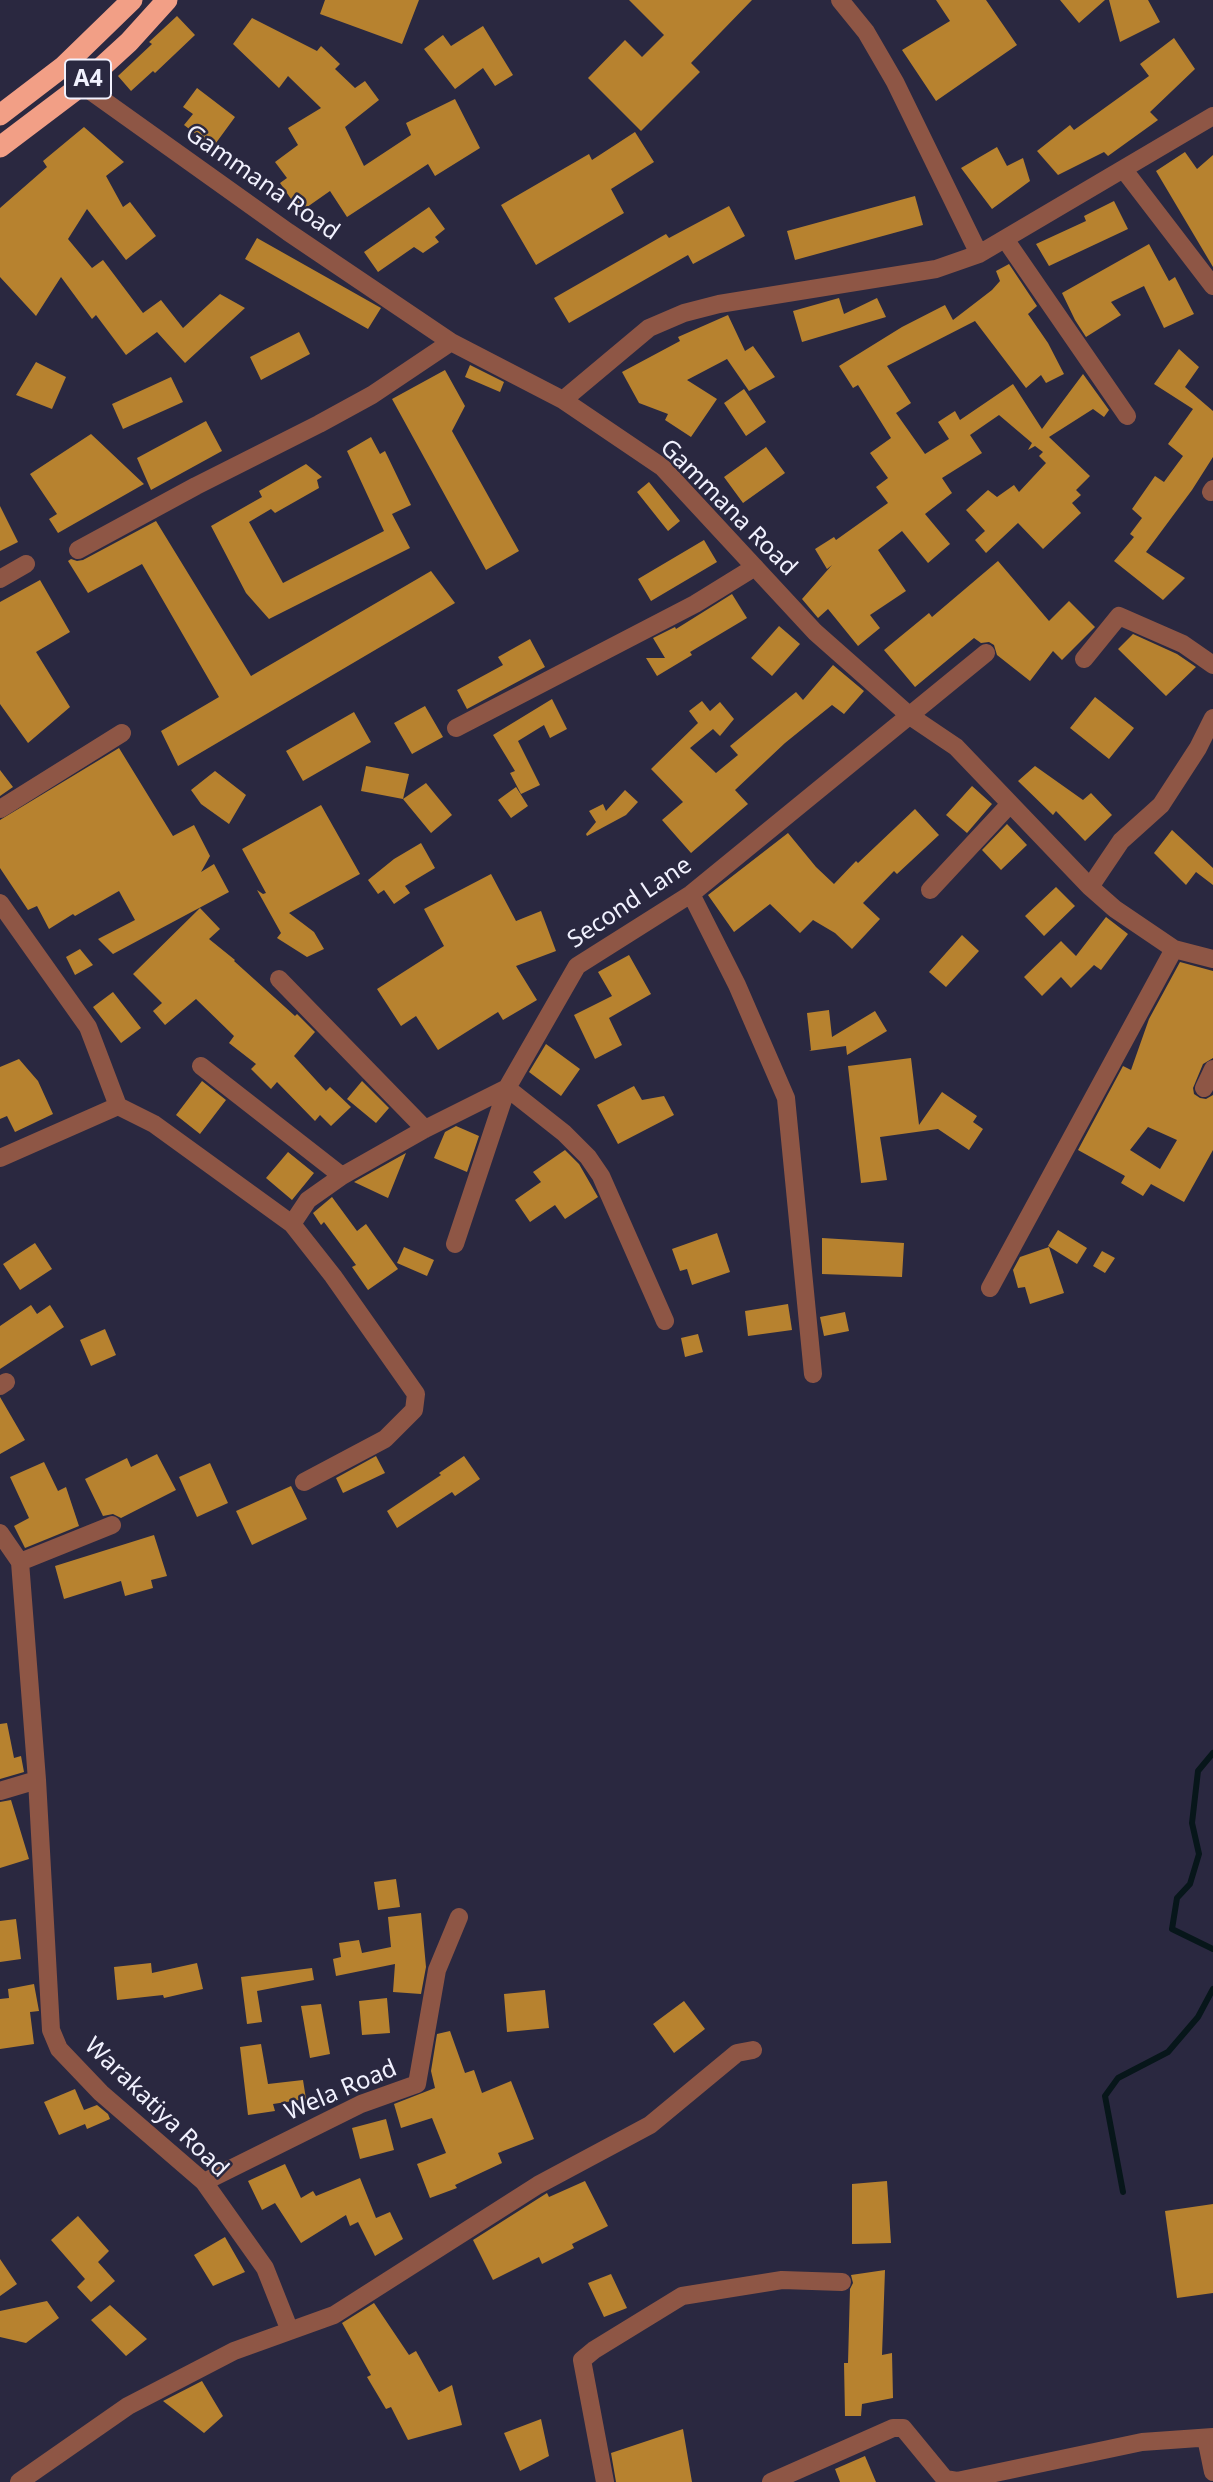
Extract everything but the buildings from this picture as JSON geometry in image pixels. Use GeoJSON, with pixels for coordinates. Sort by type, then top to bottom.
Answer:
{"type":"FeatureCollection","features":[{"type":"Feature","properties":{"kind":"highway","name":"A4"},"geometry":{"type":"LineString","coordinates":[[0,115],[64,66],[132,0]]}},
{"type":"Feature","properties":{"kind":"highway","name":"A4"},"geometry":{"type":"LineString","coordinates":[[0,147],[82,85],[129,42],[167,0]]}},
{"type":"Feature","properties":{"kind":"street"},"geometry":{"type":"LineString","coordinates":[[839,0],[866,32],[895,82],[979,254]]}},
{"type":"Feature","properties":{"kind":"street","name":"Gammana Road"},"geometry":{"type":"LineString","coordinates":[[64,66],[82,85],[288,232],[451,342],[563,400],[662,467],[815,632],[910,716],[956,747],[1090,887],[1115,909],[1174,949],[1213,959]]}},
{"type":"Feature","properties":{"kind":"street"},"geometry":{"type":"LineString","coordinates":[[563,400],[649,328],[684,313],[719,304],[936,269],[979,254],[1213,116]]}},
{"type":"Feature","properties":{"kind":"street"},"geometry":{"type":"LineString","coordinates":[[1124,170],[1213,286]]}},
{"type":"Feature","properties":{"kind":"street"},"geometry":{"type":"LineString","coordinates":[[1005,239],[1127,416]]}},
{"type":"Feature","properties":{"kind":"street"},"geometry":{"type":"LineString","coordinates":[[78,550],[372,395],[451,342]]}},
{"type":"Feature","properties":{"kind":"street"},"geometry":{"type":"LineString","coordinates":[[0,579],[26,565]]}},
{"type":"Feature","properties":{"kind":"street"},"geometry":{"type":"LineString","coordinates":[[456,728],[695,604],[755,567]]}},
{"type":"Feature","properties":{"kind":"street"},"geometry":{"type":"LineString","coordinates":[[1084,659],[1119,616],[1183,644],[1213,665]]}},
{"type":"Feature","properties":{"kind":"street","name":"Second Lane"},"geometry":{"type":"LineString","coordinates":[[455,1244],[507,1088],[577,966],[691,894],[986,653]]}},
{"type":"Feature","properties":{"kind":"street"},"geometry":{"type":"LineString","coordinates":[[1090,887],[1121,841],[1161,805],[1198,748],[1213,718]]}},
{"type":"Feature","properties":{"kind":"street"},"geometry":{"type":"LineString","coordinates":[[0,809],[122,733]]}},
{"type":"Feature","properties":{"kind":"street"},"geometry":{"type":"LineString","coordinates":[[930,890],[1010,804]]}},
{"type":"Feature","properties":{"kind":"street"},"geometry":{"type":"LineString","coordinates":[[691,894],[737,985],[786,1098],[813,1374]]}},
{"type":"Feature","properties":{"kind":"street"},"geometry":{"type":"LineString","coordinates":[[0,902],[88,1027],[118,1106],[154,1124],[292,1224],[333,1276],[416,1394],[414,1410],[384,1439],[304,1482]]}},
{"type":"Feature","properties":{"kind":"street"},"geometry":{"type":"LineString","coordinates":[[990,1288],[1174,949]]}},
{"type":"Feature","properties":{"kind":"street"},"geometry":{"type":"LineString","coordinates":[[279,979],[425,1129]]}},
{"type":"Feature","properties":{"kind":"street"},"geometry":{"type":"LineString","coordinates":[[201,1066],[342,1176]]}},
{"type":"Feature","properties":{"kind":"street"},"geometry":{"type":"LineString","coordinates":[[1204,1088],[1213,1069]]}},
{"type":"Feature","properties":{"kind":"street"},"geometry":{"type":"LineString","coordinates":[[292,1224],[308,1200],[342,1176],[425,1129],[507,1088],[564,1133],[588,1157],[601,1176],[665,1321]]}},
{"type":"Feature","properties":{"kind":"street"},"geometry":{"type":"LineString","coordinates":[[0,1158],[118,1106]]}},
{"type":"Feature","properties":{"kind":"street"},"geometry":{"type":"LineString","coordinates":[[0,1533],[20,1562],[112,1525]]}},
{"type":"Feature","properties":{"kind":"street","name":"Warakatiya Road"},"geometry":{"type":"LineString","coordinates":[[20,1562],[37,1780],[51,2031],[59,2049],[100,2093],[204,2182],[265,2268],[290,2331]]}},
{"type":"Feature","properties":{"kind":"street"},"geometry":{"type":"LineString","coordinates":[[0,1791],[37,1780]]}},
{"type":"Feature","properties":{"kind":"street","name":"Wela Road"},"geometry":{"type":"LineString","coordinates":[[204,2182],[361,2104],[417,2084],[437,1970],[459,1917]]}},
{"type":"Feature","properties":{"kind":"street"},"geometry":{"type":"LineString","coordinates":[[19,2482],[128,2406],[234,2351],[334,2315],[538,2185],[650,2125],[737,2053],[752,2050]]}},
{"type":"Feature","properties":{"kind":"street"},"geometry":{"type":"LineString","coordinates":[[606,2482],[582,2360],[682,2296],[782,2280],[842,2282]]}},
{"type":"Feature","properties":{"kind":"street"},"geometry":{"type":"LineString","coordinates":[[771,2482],[893,2428],[902,2428],[945,2479],[957,2481],[1142,2442],[1210,2437],[1213,2472]]}},
{"type":"Feature","properties":{"kind":"waterway"},"geometry":{"type":"LineString","coordinates":[[1213,1753],[1198,1771],[1192,1823],[1199,1854],[1190,1884],[1177,1898],[1172,1929],[1213,1949]]}},
{"type":"Feature","properties":{"kind":"waterway"},"geometry":{"type":"LineString","coordinates":[[1123,2192],[1105,2096],[1118,2078],[1168,2052],[1198,2017],[1213,1989]]}}]}
